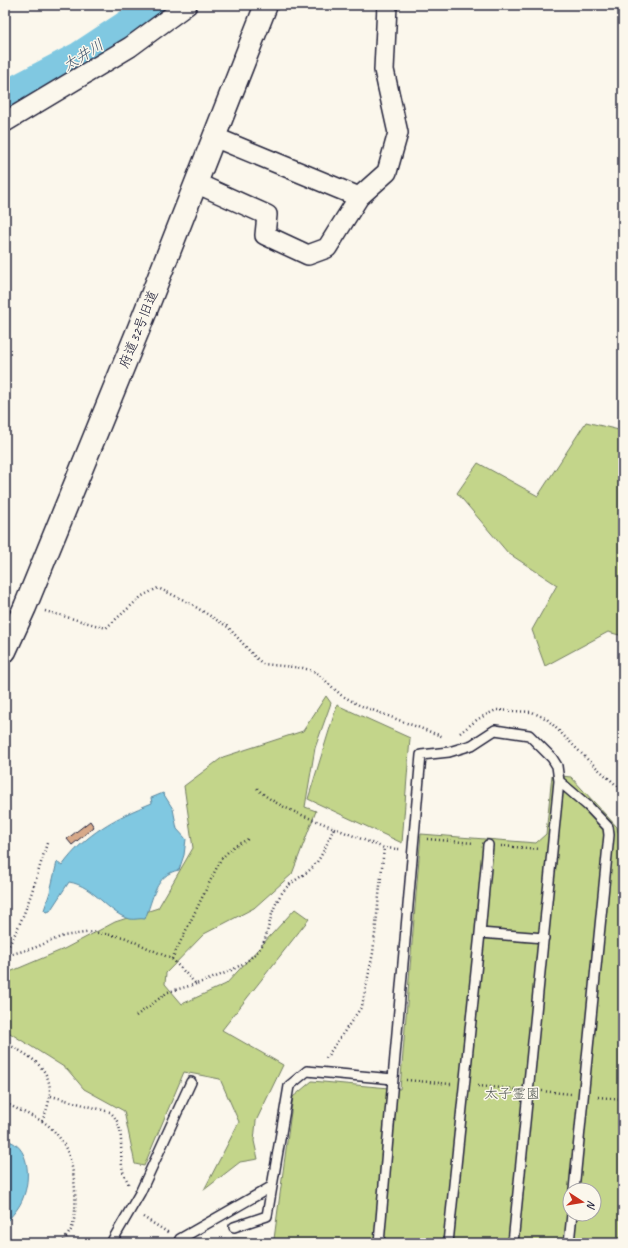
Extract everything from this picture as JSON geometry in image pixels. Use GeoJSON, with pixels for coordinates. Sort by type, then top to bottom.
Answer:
{"type":"FeatureCollection","features":[{"type":"Feature","properties":{"kind":"street"},"geometry":{"type":"LineString","coordinates":[[5,122],[130,48],[187,5]]}},
{"type":"Feature","properties":{"kind":"street","name":"府道32号旧道"},"geometry":{"type":"LineString","coordinates":[[5,651],[25,607],[266,5]]}},
{"type":"Feature","properties":{"kind":"street"},"geometry":{"type":"LineString","coordinates":[[196,183],[267,216],[265,235],[308,255],[328,248],[358,197],[387,172],[398,133],[384,70],[386,5]]}},
{"type":"Feature","properties":{"kind":"street"},"geometry":{"type":"LineString","coordinates":[[214,137],[358,197]]}},
{"type":"Feature","properties":{"kind":"lane"},"geometry":{"type":"LineString","coordinates":[[378,1243],[421,755],[449,752],[472,745],[495,730],[529,735],[552,758],[557,766],[560,781],[513,1243]]}},
{"type":"Feature","properties":{"kind":"lane"},"geometry":{"type":"LineString","coordinates":[[560,781],[588,806],[608,827],[609,836],[575,1182]]}},
{"type":"Feature","properties":{"kind":"lane"},"geometry":{"type":"LineString","coordinates":[[448,1243],[466,1085],[488,845]]}},
{"type":"Feature","properties":{"kind":"lane"},"geometry":{"type":"LineString","coordinates":[[480,933],[544,938]]}},
{"type":"Feature","properties":{"kind":"lane"},"geometry":{"type":"LineString","coordinates":[[234,1227],[267,1216],[289,1086],[307,1071],[393,1079]]}},
{"type":"Feature","properties":{"kind":"lane"},"geometry":{"type":"LineString","coordinates":[[111,1243],[138,1196],[191,1082]]}},
{"type":"Feature","properties":{"kind":"lane"},"geometry":{"type":"LineString","coordinates":[[179,1241],[271,1187]]}},
{"type":"Feature","properties":{"kind":"lane"},"geometry":{"type":"LineString","coordinates":[[569,1243],[571,1222]]}},
{"type":"Feature","properties":{"kind":"path"},"geometry":{"type":"LineString","coordinates":[[25,607],[106,628],[142,596],[158,588],[186,601],[228,627],[263,664],[304,668],[316,672],[341,695],[359,705],[441,737],[449,736]]}},
{"type":"Feature","properties":{"kind":"path"},"geometry":{"type":"LineString","coordinates":[[456,736],[478,718],[496,710],[532,712],[547,719],[586,759],[623,791]]}},
{"type":"Feature","properties":{"kind":"path"},"geometry":{"type":"LineString","coordinates":[[256,787],[262,794],[334,828],[384,848],[413,850]]}},
{"type":"Feature","properties":{"kind":"path"},"geometry":{"type":"LineString","coordinates":[[136,1016],[168,992],[224,974],[259,950],[264,940],[275,905],[279,898],[293,882],[314,867],[321,857],[334,828]]}},
{"type":"Feature","properties":{"kind":"path"},"geometry":{"type":"LineString","coordinates":[[172,959],[222,859],[233,847],[248,839]]}},
{"type":"Feature","properties":{"kind":"path"},"geometry":{"type":"LineString","coordinates":[[5,952],[10,944],[33,888],[47,843]]}},
{"type":"Feature","properties":{"kind":"path"},"geometry":{"type":"LineString","coordinates":[[326,1058],[362,1006],[373,953],[384,848]]}},
{"type":"Feature","properties":{"kind":"path"},"geometry":{"type":"LineString","coordinates":[[5,956],[34,948],[63,936],[92,932],[124,937],[172,959],[196,984]]}},
{"type":"Feature","properties":{"kind":"path"},"geometry":{"type":"LineString","coordinates":[[5,1043],[21,1051],[37,1063],[46,1075],[51,1089],[42,1121]]}},
{"type":"Feature","properties":{"kind":"path"},"geometry":{"type":"LineString","coordinates":[[393,1079],[623,1099]]}},
{"type":"Feature","properties":{"kind":"path"},"geometry":{"type":"LineString","coordinates":[[50,1096],[110,1112],[116,1118],[121,1128],[123,1171],[129,1185],[138,1196]]}},
{"type":"Feature","properties":{"kind":"path"},"geometry":{"type":"LineString","coordinates":[[5,1103],[42,1121],[57,1134],[68,1152],[72,1171],[74,1217],[71,1229],[62,1243]]}},
{"type":"Feature","properties":{"kind":"path"},"geometry":{"type":"LineString","coordinates":[[130,1209],[179,1241]]}},
{"type":"Feature","properties":{"kind":"green space"},"geometry":{"type":"Polygon","coordinates":[[[586,422],[623,431],[623,636],[608,632],[545,666],[532,630],[557,585],[508,553],[457,493],[478,463],[538,496],[586,422]]]}},
{"type":"Feature","properties":{"kind":"green space"},"geometry":{"type":"Polygon","coordinates":[[[326,696],[331,703],[315,748],[305,807],[316,811],[292,874],[254,908],[204,934],[166,973],[165,984],[182,1004],[226,984],[295,909],[309,919],[222,1030],[283,1065],[256,1121],[254,1141],[258,1159],[240,1162],[204,1190],[239,1122],[220,1079],[184,1072],[144,1166],[135,1164],[124,1111],[84,1089],[67,1069],[5,1030],[5,974],[64,949],[115,922],[158,908],[193,848],[184,786],[223,757],[303,731],[326,696]]]}},
{"type":"Feature","properties":{"kind":"green space"},"geometry":{"type":"Polygon","coordinates":[[[337,705],[410,738],[402,843],[308,799],[337,705]]]}},
{"type":"Feature","properties":{"kind":"green space","name":"太子霊園"},"geometry":{"type":"Polygon","coordinates":[[[552,775],[571,777],[617,827],[618,832],[623,833],[623,1243],[229,1243],[232,1238],[274,1239],[293,1097],[312,1081],[400,1089],[421,834],[536,843],[546,834],[552,775]]]}},
{"type":"Feature","properties":{"kind":"water"},"geometry":{"type":"Polygon","coordinates":[[[163,793],[173,809],[177,829],[186,839],[184,855],[179,870],[171,872],[160,882],[153,896],[145,919],[132,919],[122,916],[94,894],[69,882],[50,911],[46,912],[44,910],[57,862],[62,866],[81,844],[102,828],[152,803],[151,798],[163,793]]]}},
{"type":"Feature","properties":{"kind":"water"},"geometry":{"type":"Polygon","coordinates":[[[5,1140],[13,1143],[24,1155],[27,1181],[26,1190],[22,1201],[16,1211],[5,1223],[5,1140]]]}},
{"type":"Feature","properties":{"kind":"building"},"geometry":{"type":"Polygon","coordinates":[[[90,821],[94,827],[72,845],[67,839],[90,821]]]}},
{"type":"Feature","properties":{"kind":"waterway","name":"太井川"},"geometry":{"type":"LineString","coordinates":[[5,98],[81,58],[149,13],[157,5]]}}]}
